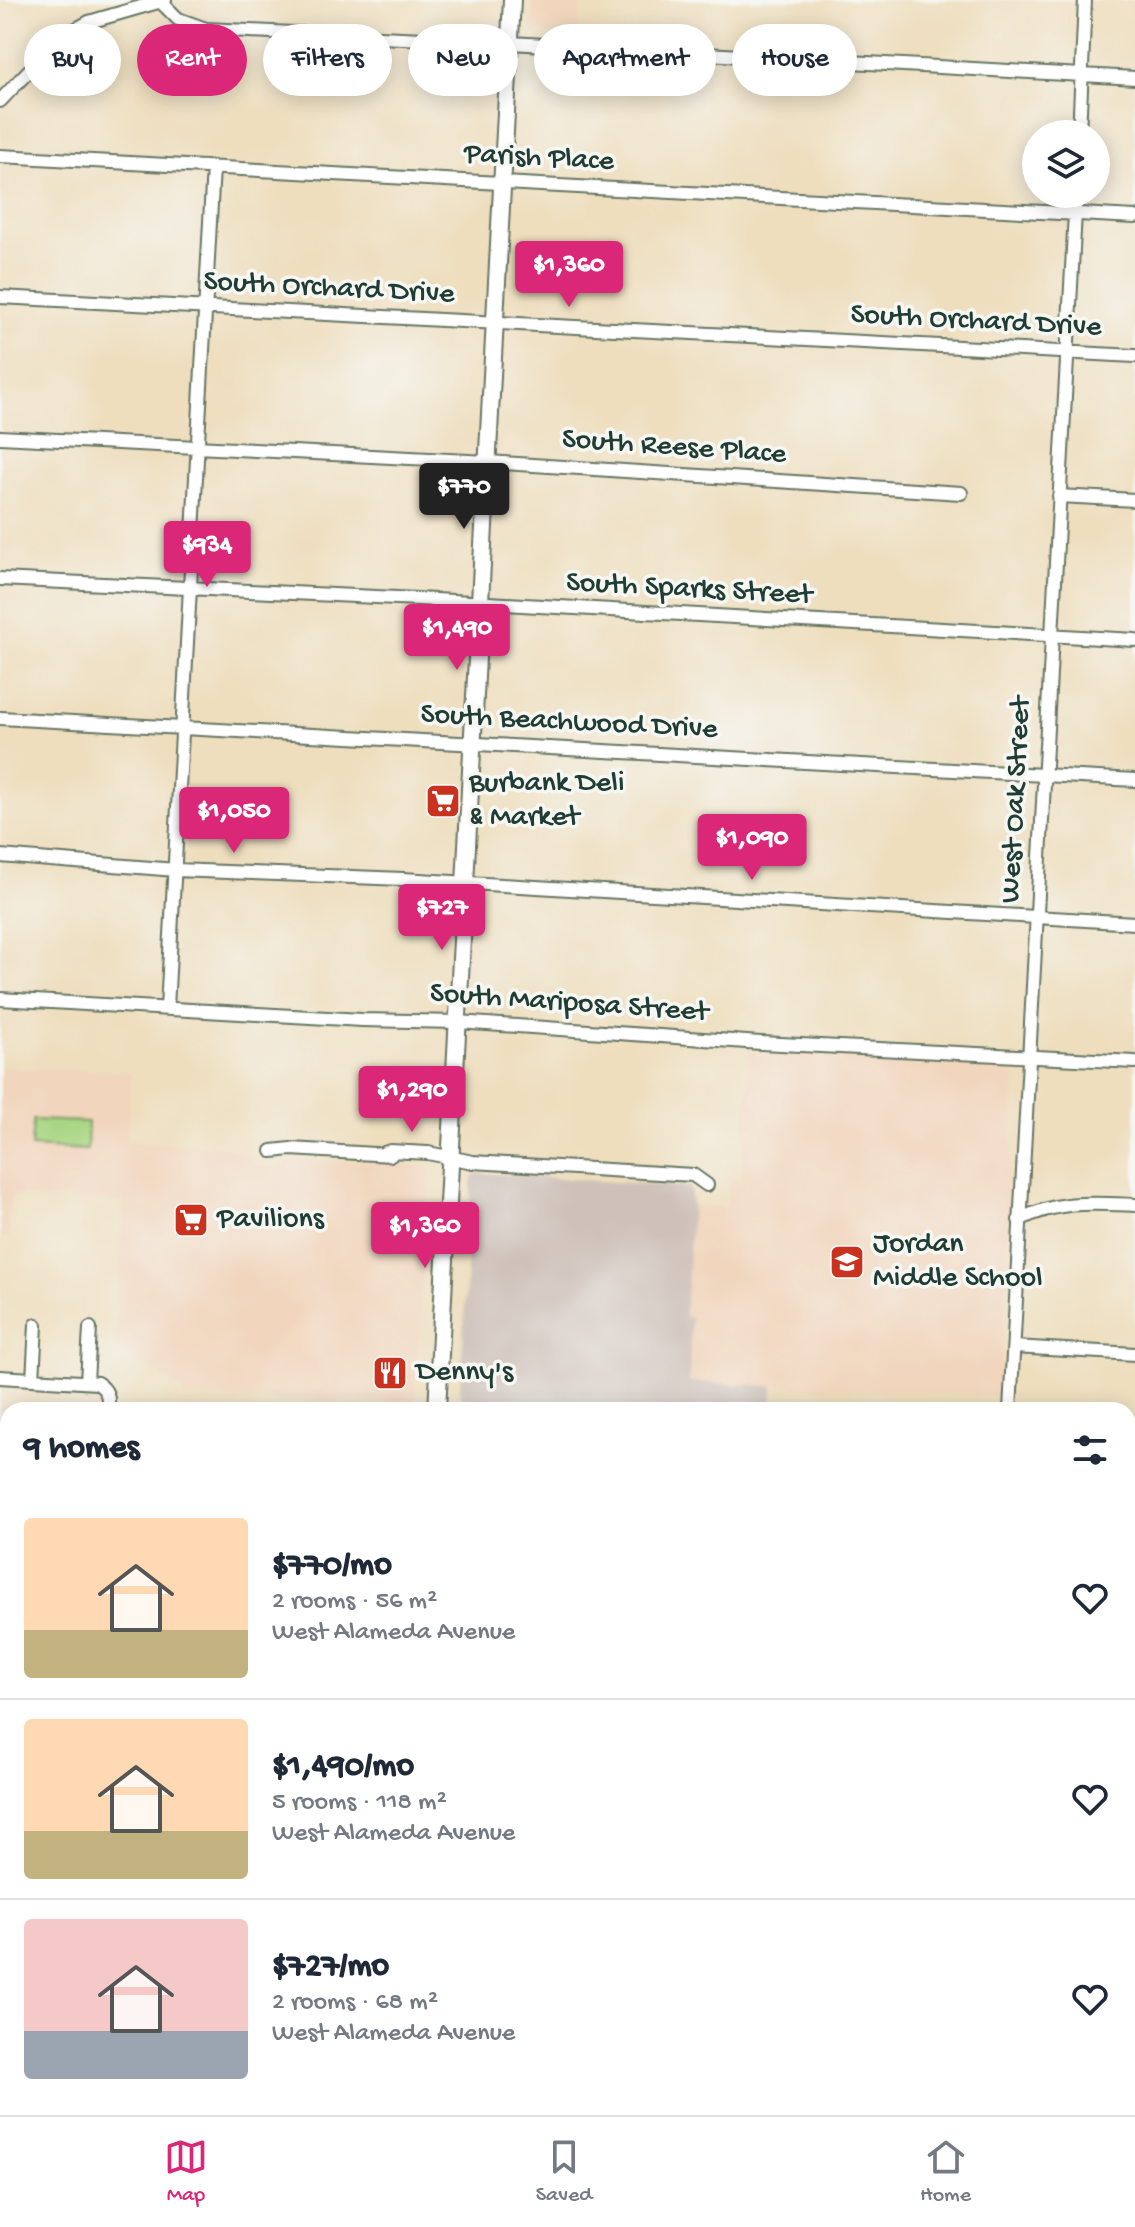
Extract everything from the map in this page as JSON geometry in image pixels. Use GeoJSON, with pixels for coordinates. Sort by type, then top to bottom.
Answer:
{"type":"FeatureCollection","features":[{"type":"Feature","properties":{"kind":"main road"},"geometry":{"type":"LineString","coordinates":[[511,24],[512,0]]}},
{"type":"Feature","properties":{"kind":"main road"},"geometry":{"type":"LineString","coordinates":[[437,1402],[507,96]]}},
{"type":"Feature","properties":{"kind":"street"},"geometry":{"type":"LineString","coordinates":[[1079,120],[1085,0]]}},
{"type":"Feature","properties":{"kind":"street"},"geometry":{"type":"LineString","coordinates":[[0,101],[60,38],[114,14],[163,1],[178,19],[206,29],[408,38]]}},
{"type":"Feature","properties":{"kind":"street"},"geometry":{"type":"LineString","coordinates":[[518,43],[1135,78]]}},
{"type":"Feature","properties":{"kind":"street","name":"Parish Place"},"geometry":{"type":"LineString","coordinates":[[0,156],[1135,217]]}},
{"type":"Feature","properties":{"kind":"street"},"geometry":{"type":"LineString","coordinates":[[167,1008],[213,167]]}},
{"type":"Feature","properties":{"kind":"street","name":"West Oak Street"},"geometry":{"type":"LineString","coordinates":[[1011,1402],[1075,208]]}},
{"type":"Feature","properties":{"kind":"street","name":"South Orchard Drive"},"geometry":{"type":"LineString","coordinates":[[0,297],[1135,356]]}},
{"type":"Feature","properties":{"kind":"street","name":"South Reese Place"},"geometry":{"type":"LineString","coordinates":[[0,437],[488,462],[961,493]]}},
{"type":"Feature","properties":{"kind":"street"},"geometry":{"type":"LineString","coordinates":[[1059,496],[1135,500]]}},
{"type":"Feature","properties":{"kind":"street","name":"South Sparks Street"},"geometry":{"type":"LineString","coordinates":[[0,579],[481,602],[1135,640]]}},
{"type":"Feature","properties":{"kind":"street","name":"South Beachwood Drive"},"geometry":{"type":"LineString","coordinates":[[0,718],[1135,780]]}},
{"type":"Feature","properties":{"kind":"street"},"geometry":{"type":"LineString","coordinates":[[0,856],[176,870],[466,883],[1135,923]]}},
{"type":"Feature","properties":{"kind":"street","name":"South Mariposa Street"},"geometry":{"type":"LineString","coordinates":[[0,999],[362,1020],[458,1022],[1135,1062]]}},
{"type":"Feature","properties":{"kind":"street"},"geometry":{"type":"LineString","coordinates":[[272,1151],[428,1153],[451,1159],[693,1175],[707,1185]]}},
{"type":"Feature","properties":{"kind":"street"},"geometry":{"type":"LineString","coordinates":[[1019,1220],[1058,1204],[1135,1205]]}},
{"type":"Feature","properties":{"kind":"street"},"geometry":{"type":"LineString","coordinates":[[33,1379],[36,1325]]}},
{"type":"Feature","properties":{"kind":"street"},"geometry":{"type":"LineString","coordinates":[[87,1382],[90,1328]]}},
{"type":"Feature","properties":{"kind":"street"},"geometry":{"type":"LineString","coordinates":[[1014,1347],[1135,1354]]}},
{"type":"Feature","properties":{"kind":"street"},"geometry":{"type":"LineString","coordinates":[[0,1377],[97,1383],[104,1388],[109,1402]]}},
{"type":"Feature","properties":{"kind":"shaded area"},"geometry":{"type":"Polygon","coordinates":[[[533,0],[581,0],[579,24],[534,24],[532,32],[533,0]]]}},
{"type":"Feature","properties":{"kind":"shaded area","name":"Jordan Middle School"},"geometry":{"type":"Polygon","coordinates":[[[749,1052],[1009,1066],[1015,1070],[1000,1395],[689,1382],[691,1319],[685,1317],[692,1206],[728,1207],[729,1180],[742,1179],[749,1052]]]}},
{"type":"Feature","properties":{"kind":"shaded area"},"geometry":{"type":"Polygon","coordinates":[[[0,1067],[131,1072],[127,1141],[226,1148],[250,1154],[254,1165],[265,1167],[276,1167],[296,1158],[425,1166],[429,1172],[414,1402],[183,1396],[183,1390],[115,1345],[123,1202],[11,1195],[9,1237],[0,1236],[0,1067]]]}},
{"type":"Feature","properties":{"kind":"shaded area"},"geometry":{"type":"Polygon","coordinates":[[[477,1173],[690,1187],[692,1206],[685,1316],[691,1318],[689,1382],[773,1386],[772,1402],[459,1402],[472,1177],[477,1173]]]}},
{"type":"Feature","properties":{"kind":"green space"},"geometry":{"type":"Polygon","coordinates":[[[33,1120],[88,1122],[87,1150],[31,1147],[33,1120]]]}},
{"type":"Feature","properties":{"kind":"place","name":"Burbank Deli & Market"},"geometry":{"type":"Point","coordinates":[443,801]}},
{"type":"Feature","properties":{"kind":"place","name":"Pavilions"},"geometry":{"type":"Point","coordinates":[191,1220]}},
{"type":"Feature","properties":{"kind":"place","name":"Jordan Middle School"},"geometry":{"type":"Point","coordinates":[847,1262]}},
{"type":"Feature","properties":{"kind":"place","name":"Denny's"},"geometry":{"type":"Point","coordinates":[390,1373]}}]}
